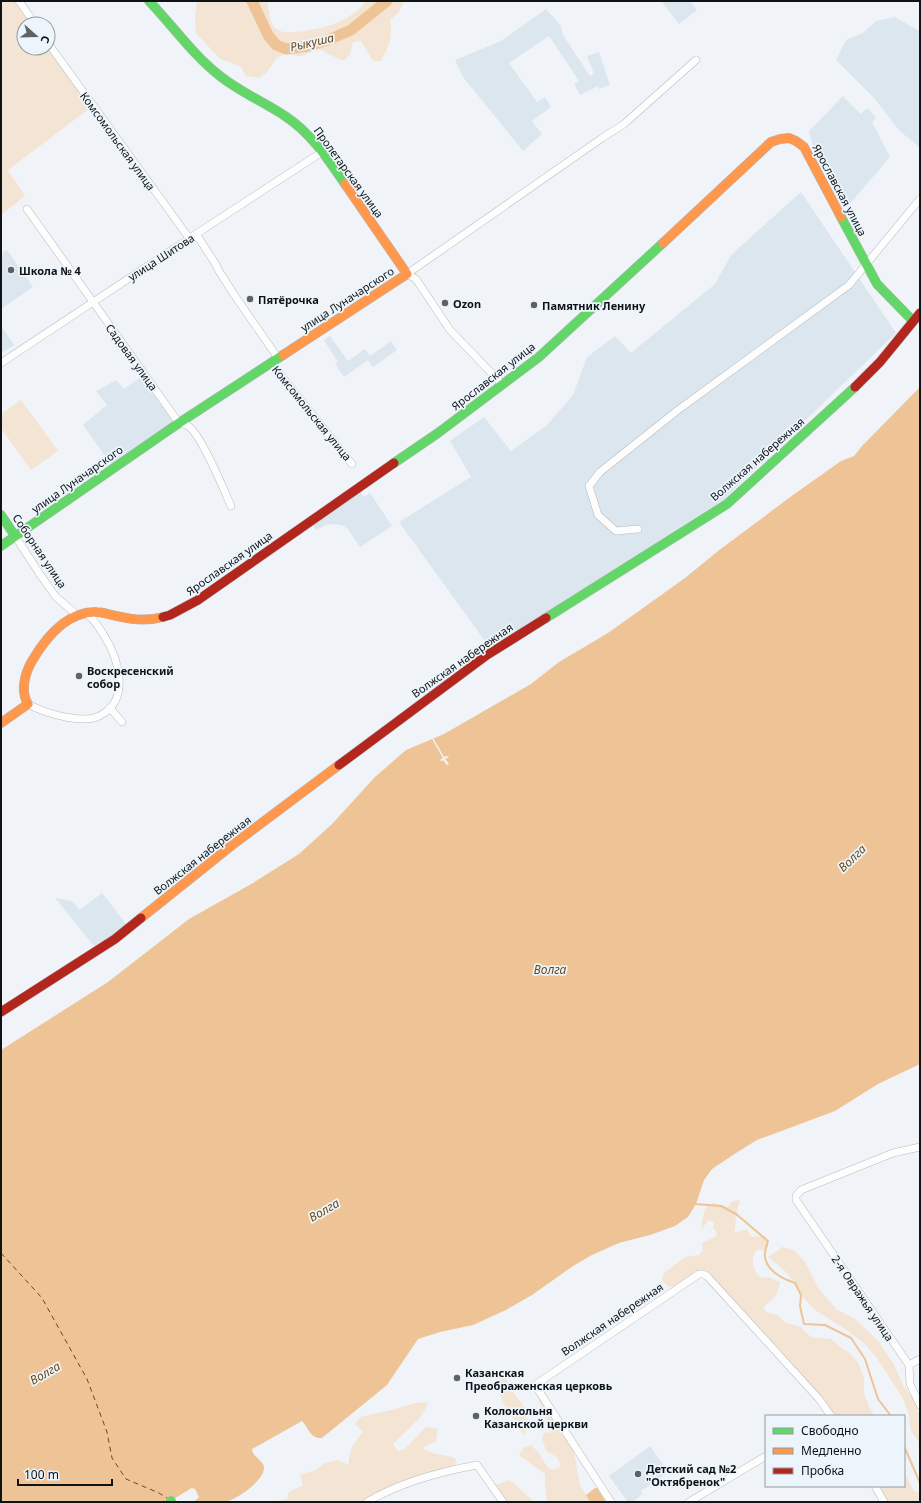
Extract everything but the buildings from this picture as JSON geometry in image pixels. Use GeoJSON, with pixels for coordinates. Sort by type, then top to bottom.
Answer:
{"type":"FeatureCollection","features":[{"type":"Feature","properties":{"kind":"street"},"geometry":{"type":"LineString","coordinates":[[19,1],[29,16]]}},
{"type":"Feature","properties":{"kind":"street","name":"Пролетарская улица"},"geometry":{"type":"LineString","coordinates":[[149,1],[199,58],[238,88],[284,115],[306,132],[322,152],[407,274],[416,279],[450,330],[502,384]]}},
{"type":"Feature","properties":{"kind":"street","name":"Комсомольская улица"},"geometry":{"type":"LineString","coordinates":[[56,54],[189,238]]}},
{"type":"Feature","properties":{"kind":"street","name":"улица Луначарского"},"geometry":{"type":"LineString","coordinates":[[1,546],[179,423],[407,274],[624,124],[696,60]]}},
{"type":"Feature","properties":{"kind":"street","name":"Ярославская улица"},"geometry":{"type":"LineString","coordinates":[[81,614],[97,612],[124,618],[159,618],[170,615],[183,608],[230,577],[438,434],[539,356],[771,142],[776,140],[792,138],[804,147],[877,284],[913,321]]}},
{"type":"Feature","properties":{"kind":"street","name":"улица Шитова"},"geometry":{"type":"LineString","coordinates":[[1,363],[322,152]]}},
{"type":"Feature","properties":{"kind":"street"},"geometry":{"type":"LineString","coordinates":[[638,529],[616,531],[598,515],[589,486],[600,472],[678,410],[849,284],[920,199]]}},
{"type":"Feature","properties":{"kind":"street","name":"Садовая улица"},"geometry":{"type":"LineString","coordinates":[[27,209],[179,423],[188,425],[197,436],[205,449],[232,506]]}},
{"type":"Feature","properties":{"kind":"street","name":"Комсомольская улица"},"geometry":{"type":"LineString","coordinates":[[196,234],[216,263],[219,271],[275,360],[352,464]]}},
{"type":"Feature","properties":{"kind":"street","name":"Волжская набережная"},"geometry":{"type":"LineString","coordinates":[[1,1012],[115,939],[231,846],[404,715],[487,655],[727,504],[856,386],[880,362],[920,313]]}},
{"type":"Feature","properties":{"kind":"street","name":"Соборная улица"},"geometry":{"type":"LineString","coordinates":[[1,515],[56,596],[81,614],[95,620],[108,642],[116,660],[119,682],[115,700],[110,708]]}},
{"type":"Feature","properties":{"kind":"street"},"geometry":{"type":"LineString","coordinates":[[81,614],[65,621],[54,630],[36,654],[28,668],[24,682],[25,699],[28,704],[48,712],[71,718],[95,718],[110,708],[122,722]]}},
{"type":"Feature","properties":{"kind":"street"},"geometry":{"type":"LineString","coordinates":[[1,723],[28,704]]}},
{"type":"Feature","properties":{"kind":"street","name":"2-я Овражья улица"},"geometry":{"type":"LineString","coordinates":[[909,1365],[796,1200],[796,1196],[801,1190],[872,1161],[897,1152],[920,1148]]}},
{"type":"Feature","properties":{"kind":"street","name":"Волжская набережная"},"geometry":{"type":"LineString","coordinates":[[611,1502],[535,1385],[700,1274],[703,1274],[819,1399],[830,1415]]}},
{"type":"Feature","properties":{"kind":"street"},"geometry":{"type":"LineString","coordinates":[[920,1359],[909,1365],[910,1384],[920,1405]]}},
{"type":"Feature","properties":{"kind":"street"},"geometry":{"type":"LineString","coordinates":[[689,1502],[765,1457]]}},
{"type":"Feature","properties":{"kind":"street"},"geometry":{"type":"LineString","coordinates":[[367,1502],[380,1494],[418,1478],[447,1470],[477,1465],[503,1502]]}},
{"type":"Feature","properties":{"kind":"street"},"geometry":{"type":"LineString","coordinates":[[876,1487],[884,1502]]}},
{"type":"Feature","properties":{"kind":"shaded area"},"geometry":{"type":"Polygon","coordinates":[[[1,1],[15,1],[25,16],[16,16],[16,56],[54,56],[90,108],[8,170],[25,196],[1,215],[1,1]]]}},
{"type":"Feature","properties":{"kind":"shaded area"},"geometry":{"type":"Polygon","coordinates":[[[197,1],[267,1],[270,20],[273,26],[281,31],[296,32],[315,29],[336,23],[356,11],[365,1],[404,1],[399,12],[390,20],[390,42],[381,61],[373,61],[361,41],[353,42],[350,54],[345,60],[341,60],[319,49],[301,56],[283,54],[276,59],[267,72],[259,78],[246,76],[241,67],[219,58],[196,33],[195,15],[197,1]]]}},
{"type":"Feature","properties":{"kind":"shaded area"},"geometry":{"type":"Polygon","coordinates":[[[661,1],[690,1],[697,10],[679,24],[661,1]]]}},
{"type":"Feature","properties":{"kind":"shaded area"},"geometry":{"type":"Polygon","coordinates":[[[546,9],[561,26],[563,35],[590,76],[594,74],[587,56],[599,52],[610,85],[599,89],[598,86],[580,95],[574,84],[579,81],[549,36],[509,63],[537,102],[545,97],[551,107],[532,121],[542,134],[523,151],[463,77],[455,60],[501,41],[546,9]]]}},
{"type":"Feature","properties":{"kind":"shaded area"},"geometry":{"type":"Polygon","coordinates":[[[894,17],[920,31],[920,148],[899,130],[874,98],[836,60],[846,40],[863,33],[876,21],[894,17]]]}},
{"type":"Feature","properties":{"kind":"shaded area"},"geometry":{"type":"Polygon","coordinates":[[[843,96],[861,114],[867,108],[876,117],[872,122],[890,157],[847,207],[828,180],[814,152],[809,131],[843,96]]]}},
{"type":"Feature","properties":{"kind":"shaded area"},"geometry":{"type":"Polygon","coordinates":[[[801,192],[896,333],[723,500],[490,648],[399,522],[471,477],[450,441],[484,417],[511,451],[547,425],[573,395],[587,357],[615,336],[631,353],[715,284],[731,255],[801,192]]]}},
{"type":"Feature","properties":{"kind":"shaded area","name":"Школа № 4"},"geometry":{"type":"Polygon","coordinates":[[[7,250],[33,287],[1,309],[1,254],[7,250]]]}},
{"type":"Feature","properties":{"kind":"shaded area"},"geometry":{"type":"Polygon","coordinates":[[[1,326],[14,345],[1,353],[1,326]]]}},
{"type":"Feature","properties":{"kind":"shaded area"},"geometry":{"type":"Polygon","coordinates":[[[330,336],[348,361],[365,349],[370,356],[391,341],[397,350],[373,367],[368,360],[344,377],[335,364],[338,362],[324,340],[330,336]]]}},
{"type":"Feature","properties":{"kind":"shaded area"},"geometry":{"type":"Polygon","coordinates":[[[141,377],[173,422],[111,464],[83,425],[107,405],[96,391],[116,380],[124,389],[141,377]]]}},
{"type":"Feature","properties":{"kind":"shaded area"},"geometry":{"type":"Polygon","coordinates":[[[21,400],[58,451],[31,470],[1,428],[1,414],[21,400]]]}},
{"type":"Feature","properties":{"kind":"shaded area"},"geometry":{"type":"Polygon","coordinates":[[[359,490],[364,497],[370,493],[392,526],[360,547],[348,529],[342,525],[328,524],[316,530],[312,524],[359,490]]]}},
{"type":"Feature","properties":{"kind":"shaded area"},"geometry":{"type":"Polygon","coordinates":[[[102,893],[126,924],[103,943],[101,941],[94,946],[55,898],[72,901],[80,910],[102,893]]]}},
{"type":"Feature","properties":{"kind":"shaded area"},"geometry":{"type":"Polygon","coordinates":[[[739,1200],[740,1203],[737,1210],[734,1233],[746,1229],[752,1237],[765,1236],[768,1241],[768,1247],[764,1251],[758,1249],[753,1256],[754,1268],[761,1278],[768,1277],[780,1282],[776,1295],[765,1305],[764,1309],[768,1313],[777,1315],[786,1323],[801,1327],[811,1337],[831,1339],[851,1354],[858,1363],[864,1377],[864,1394],[874,1415],[832,1415],[704,1272],[678,1287],[668,1287],[662,1280],[664,1273],[685,1257],[699,1255],[703,1250],[702,1243],[715,1237],[717,1233],[713,1228],[713,1221],[708,1221],[701,1230],[704,1212],[707,1206],[714,1203],[728,1207],[732,1201],[739,1200]]]}},
{"type":"Feature","properties":{"kind":"shaded area"},"geometry":{"type":"Polygon","coordinates":[[[782,1247],[794,1250],[805,1262],[819,1289],[837,1310],[855,1319],[879,1342],[893,1363],[904,1387],[915,1401],[920,1416],[920,1461],[918,1441],[911,1431],[908,1412],[902,1397],[877,1358],[865,1344],[815,1310],[801,1295],[795,1283],[784,1270],[768,1257],[782,1247]]]}},
{"type":"Feature","properties":{"kind":"shaded area"},"geometry":{"type":"Polygon","coordinates":[[[500,1370],[526,1410],[528,1424],[524,1436],[503,1402],[498,1389],[500,1370]]]}},
{"type":"Feature","properties":{"kind":"shaded area"},"geometry":{"type":"Polygon","coordinates":[[[535,1390],[573,1448],[580,1485],[590,1502],[547,1502],[545,1474],[519,1455],[523,1448],[531,1445],[540,1454],[547,1467],[554,1470],[561,1466],[557,1457],[546,1451],[542,1438],[544,1432],[551,1433],[535,1390]]]}},
{"type":"Feature","properties":{"kind":"shaded area"},"geometry":{"type":"Polygon","coordinates":[[[429,1402],[420,1418],[393,1444],[398,1451],[405,1449],[426,1427],[438,1429],[436,1441],[422,1448],[426,1451],[456,1459],[455,1467],[364,1502],[270,1502],[287,1499],[289,1492],[303,1485],[300,1475],[316,1470],[325,1463],[338,1460],[349,1465],[352,1447],[363,1432],[355,1424],[360,1417],[415,1403],[429,1402]]]}},
{"type":"Feature","properties":{"kind":"shaded area","name":"Детский сад №2 \"Октябренок\""},"geometry":{"type":"Polygon","coordinates":[[[650,1446],[668,1472],[641,1490],[642,1494],[633,1502],[628,1502],[609,1476],[650,1446]]]}},
{"type":"Feature","properties":{"kind":"shaded area"},"geometry":{"type":"Polygon","coordinates":[[[905,1474],[914,1491],[920,1493],[919,1502],[886,1502],[878,1487],[905,1487],[905,1474]]]}},
{"type":"Feature","properties":{"kind":"shaded area"},"geometry":{"type":"Polygon","coordinates":[[[509,1480],[534,1502],[504,1502],[493,1486],[509,1480]]]}},
{"type":"Feature","properties":{"kind":"water","name":"Волга"},"geometry":{"type":"Polygon","coordinates":[[[920,387],[920,1064],[878,1084],[835,1111],[757,1140],[736,1153],[712,1169],[704,1180],[696,1204],[688,1217],[675,1226],[650,1235],[619,1243],[592,1255],[573,1266],[532,1295],[506,1310],[473,1325],[440,1332],[418,1339],[387,1385],[322,1438],[312,1435],[302,1421],[252,1449],[254,1454],[264,1466],[262,1474],[254,1485],[248,1490],[229,1501],[193,1502],[198,1498],[192,1488],[169,1502],[1,1502],[1,1050],[108,982],[189,919],[253,883],[299,854],[332,824],[375,777],[406,750],[444,734],[531,684],[559,662],[608,633],[685,578],[718,551],[793,495],[841,461],[854,456],[920,387]]]}},
{"type":"Feature","properties":{"kind":"water"},"geometry":{"type":"Polygon","coordinates":[[[597,1488],[606,1502],[590,1502],[586,1495],[597,1488]]]}},
{"type":"Feature","properties":{"kind":"pier"},"geometry":{"type":"Polygon","coordinates":[[[433,738],[444,757],[449,757],[445,759],[449,764],[447,765],[443,760],[440,760],[443,758],[432,739],[433,738]]]}},
{"type":"Feature","properties":{"kind":"pier"},"geometry":{"type":"Polygon","coordinates":[[[192,1488],[195,1489],[199,1497],[193,1502],[191,1502],[196,1497],[192,1491],[173,1502],[169,1502],[192,1488]]]}},
{"type":"Feature","properties":{"kind":"waterway","name":"Рыкуша"},"geometry":{"type":"LineString","coordinates":[[252,1],[268,35],[276,45],[286,49],[308,46],[328,40],[351,30],[387,1]]}},
{"type":"Feature","properties":{"kind":"waterway"},"geometry":{"type":"LineString","coordinates":[[695,1204],[721,1206],[736,1214],[768,1241],[765,1253],[766,1262],[776,1274],[795,1283],[801,1295],[800,1306],[804,1324],[825,1325],[851,1338],[865,1359],[878,1399],[890,1415]]}},
{"type":"Feature","properties":{"kind":"waterway"},"geometry":{"type":"LineString","coordinates":[[905,1448],[920,1483]]}},
{"type":"Feature","properties":{"kind":"ferry route"},"geometry":{"type":"LineString","coordinates":[[1,1253],[42,1298],[87,1379],[107,1432],[112,1458],[126,1479],[167,1498]]}},
{"type":"Feature","properties":{"kind":"traffic: fast"},"geometry":{"type":"LineString","coordinates":[[149,1],[210,68],[236,87],[285,116],[303,130],[311,138],[345,184]]}},
{"type":"Feature","properties":{"kind":"traffic: fast"},"geometry":{"type":"LineString","coordinates":[[841,217],[877,284],[913,321]]}},
{"type":"Feature","properties":{"kind":"traffic: fast"},"geometry":{"type":"LineString","coordinates":[[394,463],[438,433],[539,357],[663,243]]}},
{"type":"Feature","properties":{"kind":"traffic: fast"},"geometry":{"type":"LineString","coordinates":[[1,546],[179,423],[283,355]]}},
{"type":"Feature","properties":{"kind":"traffic: fast"},"geometry":{"type":"LineString","coordinates":[[546,618],[727,504],[855,387]]}},
{"type":"Feature","properties":{"kind":"traffic: fast"},"geometry":{"type":"LineString","coordinates":[[1,515],[15,536]]}},
{"type":"Feature","properties":{"kind":"traffic: slow"},"geometry":{"type":"LineString","coordinates":[[663,243],[771,142],[780,139],[789,138],[804,147],[841,217]]}},
{"type":"Feature","properties":{"kind":"traffic: slow"},"geometry":{"type":"LineString","coordinates":[[283,355],[407,274],[345,184]]}},
{"type":"Feature","properties":{"kind":"traffic: slow"},"geometry":{"type":"LineString","coordinates":[[1,723],[28,704],[24,693],[24,682],[29,666],[44,643],[58,627],[67,621],[76,616],[97,612],[137,619],[156,619],[163,617]]}},
{"type":"Feature","properties":{"kind":"traffic: slow"},"geometry":{"type":"LineString","coordinates":[[141,918],[231,846],[339,765]]}},
{"type":"Feature","properties":{"kind":"traffic: jam"},"geometry":{"type":"LineString","coordinates":[[855,387],[880,362],[920,313]]}},
{"type":"Feature","properties":{"kind":"traffic: jam"},"geometry":{"type":"LineString","coordinates":[[163,617],[170,615],[198,600],[394,463]]}},
{"type":"Feature","properties":{"kind":"traffic: jam"},"geometry":{"type":"LineString","coordinates":[[339,765],[487,655],[546,618]]}},
{"type":"Feature","properties":{"kind":"traffic: jam"},"geometry":{"type":"LineString","coordinates":[[1,1012],[115,939],[141,918]]}},
{"type":"Feature","properties":{"kind":"place","name":"Школа № 4"},"geometry":{"type":"Point","coordinates":[11,270]}},
{"type":"Feature","properties":{"kind":"place","name":"Пятёрочка"},"geometry":{"type":"Point","coordinates":[250,299]}},
{"type":"Feature","properties":{"kind":"place","name":"Ozon"},"geometry":{"type":"Point","coordinates":[445,303]}},
{"type":"Feature","properties":{"kind":"place","name":"Памятник Ленину"},"geometry":{"type":"Point","coordinates":[534,305]}},
{"type":"Feature","properties":{"kind":"place","name":"Воскресенский собор"},"geometry":{"type":"Point","coordinates":[79,676]}},
{"type":"Feature","properties":{"kind":"place","name":"Казанская Преображенская церковь"},"geometry":{"type":"Point","coordinates":[457,1378]}},
{"type":"Feature","properties":{"kind":"place","name":"Колокольня Казанской церкви"},"geometry":{"type":"Point","coordinates":[476,1416]}},
{"type":"Feature","properties":{"kind":"place","name":"Детский сад №2 \"Октябренок\""},"geometry":{"type":"Point","coordinates":[638,1474]}}]}
